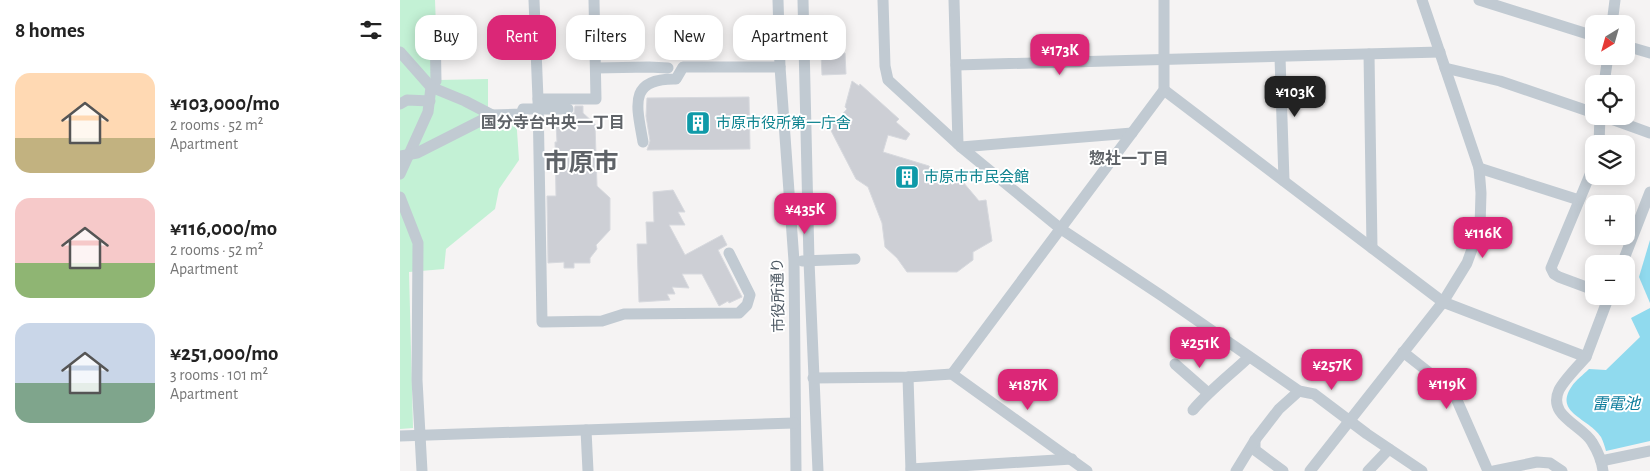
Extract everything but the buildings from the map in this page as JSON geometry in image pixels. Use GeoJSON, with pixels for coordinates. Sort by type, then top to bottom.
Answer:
{"type":"FeatureCollection","features":[{"type":"Feature","properties":{"kind":"street"},"geometry":{"type":"LineString","coordinates":[[534,0],[542,322],[602,321],[624,314],[739,313],[747,305],[750,296],[729,253]]}},
{"type":"Feature","properties":{"kind":"street"},"geometry":{"type":"LineString","coordinates":[[404,155],[417,153],[492,115],[521,114],[523,109],[538,104],[596,99],[594,0]]}},
{"type":"Feature","properties":{"kind":"street","name":"市役所通り"},"geometry":{"type":"LineString","coordinates":[[778,0],[780,66],[794,261],[794,424],[796,471]]}},
{"type":"Feature","properties":{"kind":"street"},"geometry":{"type":"LineString","coordinates":[[803,0],[809,261],[818,471]]}},
{"type":"Feature","properties":{"kind":"street"},"geometry":{"type":"LineString","coordinates":[[883,0],[885,66],[888,80],[959,145],[1061,229],[1299,391],[1314,394],[1422,471]]}},
{"type":"Feature","properties":{"kind":"street"},"geometry":{"type":"LineString","coordinates":[[954,0],[959,145]]}},
{"type":"Feature","properties":{"kind":"street"},"geometry":{"type":"LineString","coordinates":[[952,374],[1164,90],[1164,0]]}},
{"type":"Feature","properties":{"kind":"street"},"geometry":{"type":"LineString","coordinates":[[1310,471],[1443,302],[1467,263],[1480,228],[1481,193],[1479,168],[1422,0]]}},
{"type":"Feature","properties":{"kind":"street"},"geometry":{"type":"LineString","coordinates":[[1479,0],[1585,33]]}},
{"type":"Feature","properties":{"kind":"street"},"geometry":{"type":"LineString","coordinates":[[1613,15],[1615,0]]}},
{"type":"Feature","properties":{"kind":"street"},"geometry":{"type":"LineString","coordinates":[[1635,49],[1650,53]]}},
{"type":"Feature","properties":{"kind":"street"},"geometry":{"type":"LineString","coordinates":[[400,52],[432,87],[492,115]]}},
{"type":"Feature","properties":{"kind":"street"},"geometry":{"type":"LineString","coordinates":[[956,65],[1164,61],[1440,52]]}},
{"type":"Feature","properties":{"kind":"street"},"geometry":{"type":"LineString","coordinates":[[1369,54],[1372,248]]}},
{"type":"Feature","properties":{"kind":"street"},"geometry":{"type":"LineString","coordinates":[[1280,57],[1284,181]]}},
{"type":"Feature","properties":{"kind":"street"},"geometry":{"type":"LineString","coordinates":[[400,174],[404,155],[428,112],[432,87],[436,81],[436,60]]}},
{"type":"Feature","properties":{"kind":"street"},"geometry":{"type":"LineString","coordinates":[[643,142],[638,113],[639,94],[650,82],[676,79],[683,67],[780,66]]}},
{"type":"Feature","properties":{"kind":"street"},"geometry":{"type":"LineString","coordinates":[[596,68],[668,68]]}},
{"type":"Feature","properties":{"kind":"street"},"geometry":{"type":"LineString","coordinates":[[1445,68],[1500,81],[1585,110]]}},
{"type":"Feature","properties":{"kind":"street"},"geometry":{"type":"LineString","coordinates":[[1164,90],[1443,302],[1586,357]]}},
{"type":"Feature","properties":{"kind":"street"},"geometry":{"type":"LineString","coordinates":[[400,104],[407,100],[430,101]]}},
{"type":"Feature","properties":{"kind":"street"},"geometry":{"type":"LineString","coordinates":[[538,104],[568,108]]}},
{"type":"Feature","properties":{"kind":"street"},"geometry":{"type":"LineString","coordinates":[[1627,125],[1650,133]]}},
{"type":"Feature","properties":{"kind":"street"},"geometry":{"type":"LineString","coordinates":[[959,145],[1132,133]]}},
{"type":"Feature","properties":{"kind":"street"},"geometry":{"type":"LineString","coordinates":[[1479,168],[1579,200]]}},
{"type":"Feature","properties":{"kind":"street"},"geometry":{"type":"LineString","coordinates":[[1585,287],[1559,277],[1554,274],[1551,268],[1586,185]]}},
{"type":"Feature","properties":{"kind":"street"},"geometry":{"type":"LineString","coordinates":[[1626,255],[1650,192]]}},
{"type":"Feature","properties":{"kind":"street"},"geometry":{"type":"LineString","coordinates":[[400,197],[418,243],[417,380],[422,471]]}},
{"type":"Feature","properties":{"kind":"street"},"geometry":{"type":"LineString","coordinates":[[794,261],[855,259]]}},
{"type":"Feature","properties":{"kind":"street"},"geometry":{"type":"LineString","coordinates":[[1606,305],[1586,357],[1559,389],[1556,402],[1562,415],[1592,441],[1602,466],[1650,451]]}},
{"type":"Feature","properties":{"kind":"street"},"geometry":{"type":"LineString","coordinates":[[1403,352],[1450,390],[1456,398],[1488,471]]}},
{"type":"Feature","properties":{"kind":"street"},"geometry":{"type":"LineString","coordinates":[[1193,410],[1208,393],[1249,357]]}},
{"type":"Feature","properties":{"kind":"street"},"geometry":{"type":"LineString","coordinates":[[1175,364],[1208,393]]}},
{"type":"Feature","properties":{"kind":"street"},"geometry":{"type":"LineString","coordinates":[[813,378],[952,374],[1087,471]]}},
{"type":"Feature","properties":{"kind":"street"},"geometry":{"type":"LineString","coordinates":[[908,376],[911,470],[1072,459]]}},
{"type":"Feature","properties":{"kind":"street"},"geometry":{"type":"LineString","coordinates":[[1236,471],[1279,409],[1299,391]]}},
{"type":"Feature","properties":{"kind":"street"},"geometry":{"type":"LineString","coordinates":[[400,436],[794,424]]}},
{"type":"Feature","properties":{"kind":"street"},"geometry":{"type":"LineString","coordinates":[[586,430],[588,471]]}},
{"type":"Feature","properties":{"kind":"street"},"geometry":{"type":"LineString","coordinates":[[1256,440],[1255,450],[1283,471]]}},
{"type":"Feature","properties":{"kind":"street"},"geometry":{"type":"LineString","coordinates":[[1368,471],[1389,449]]}},
{"type":"Feature","properties":{"kind":"street"},"geometry":{"type":"LineString","coordinates":[[1494,471],[1537,462],[1550,463],[1562,471]]}},
{"type":"Feature","properties":{"kind":"green space"},"geometry":{"type":"Polygon","coordinates":[[[400,0],[435,0],[436,15],[415,15],[415,60],[437,60],[438,80],[488,79],[488,112],[516,116],[519,160],[499,189],[495,209],[446,249],[444,269],[409,272],[413,428],[400,429],[400,0]]]}},
{"type":"Feature","properties":{"kind":"water"},"geometry":{"type":"Polygon","coordinates":[[[1650,240],[1650,303],[1639,277],[1650,240]]]}},
{"type":"Feature","properties":{"kind":"water","name":"雷電池"},"geometry":{"type":"Polygon","coordinates":[[[1650,308],[1650,441],[1606,451],[1601,437],[1596,430],[1570,409],[1567,403],[1567,395],[1574,384],[1589,369],[1606,370],[1640,337],[1631,318],[1650,308]]]}},
{"type":"Feature","properties":{"kind":"place","name":"市原市役所第一庁舎"},"geometry":{"type":"Point","coordinates":[698,123]}},
{"type":"Feature","properties":{"kind":"place","name":"市原市市民会館"},"geometry":{"type":"Point","coordinates":[907,177]}},
{"type":"Feature","properties":{"kind":"district","name":"国分寺台中央一丁目"},"geometry":{"type":"Point","coordinates":[553,122]}},
{"type":"Feature","properties":{"kind":"district","name":"惣社一丁目"},"geometry":{"type":"Point","coordinates":[1129,158]}},
{"type":"Feature","properties":{"kind":"district","name":"市原市"},"geometry":{"type":"Point","coordinates":[581,162]}}]}
